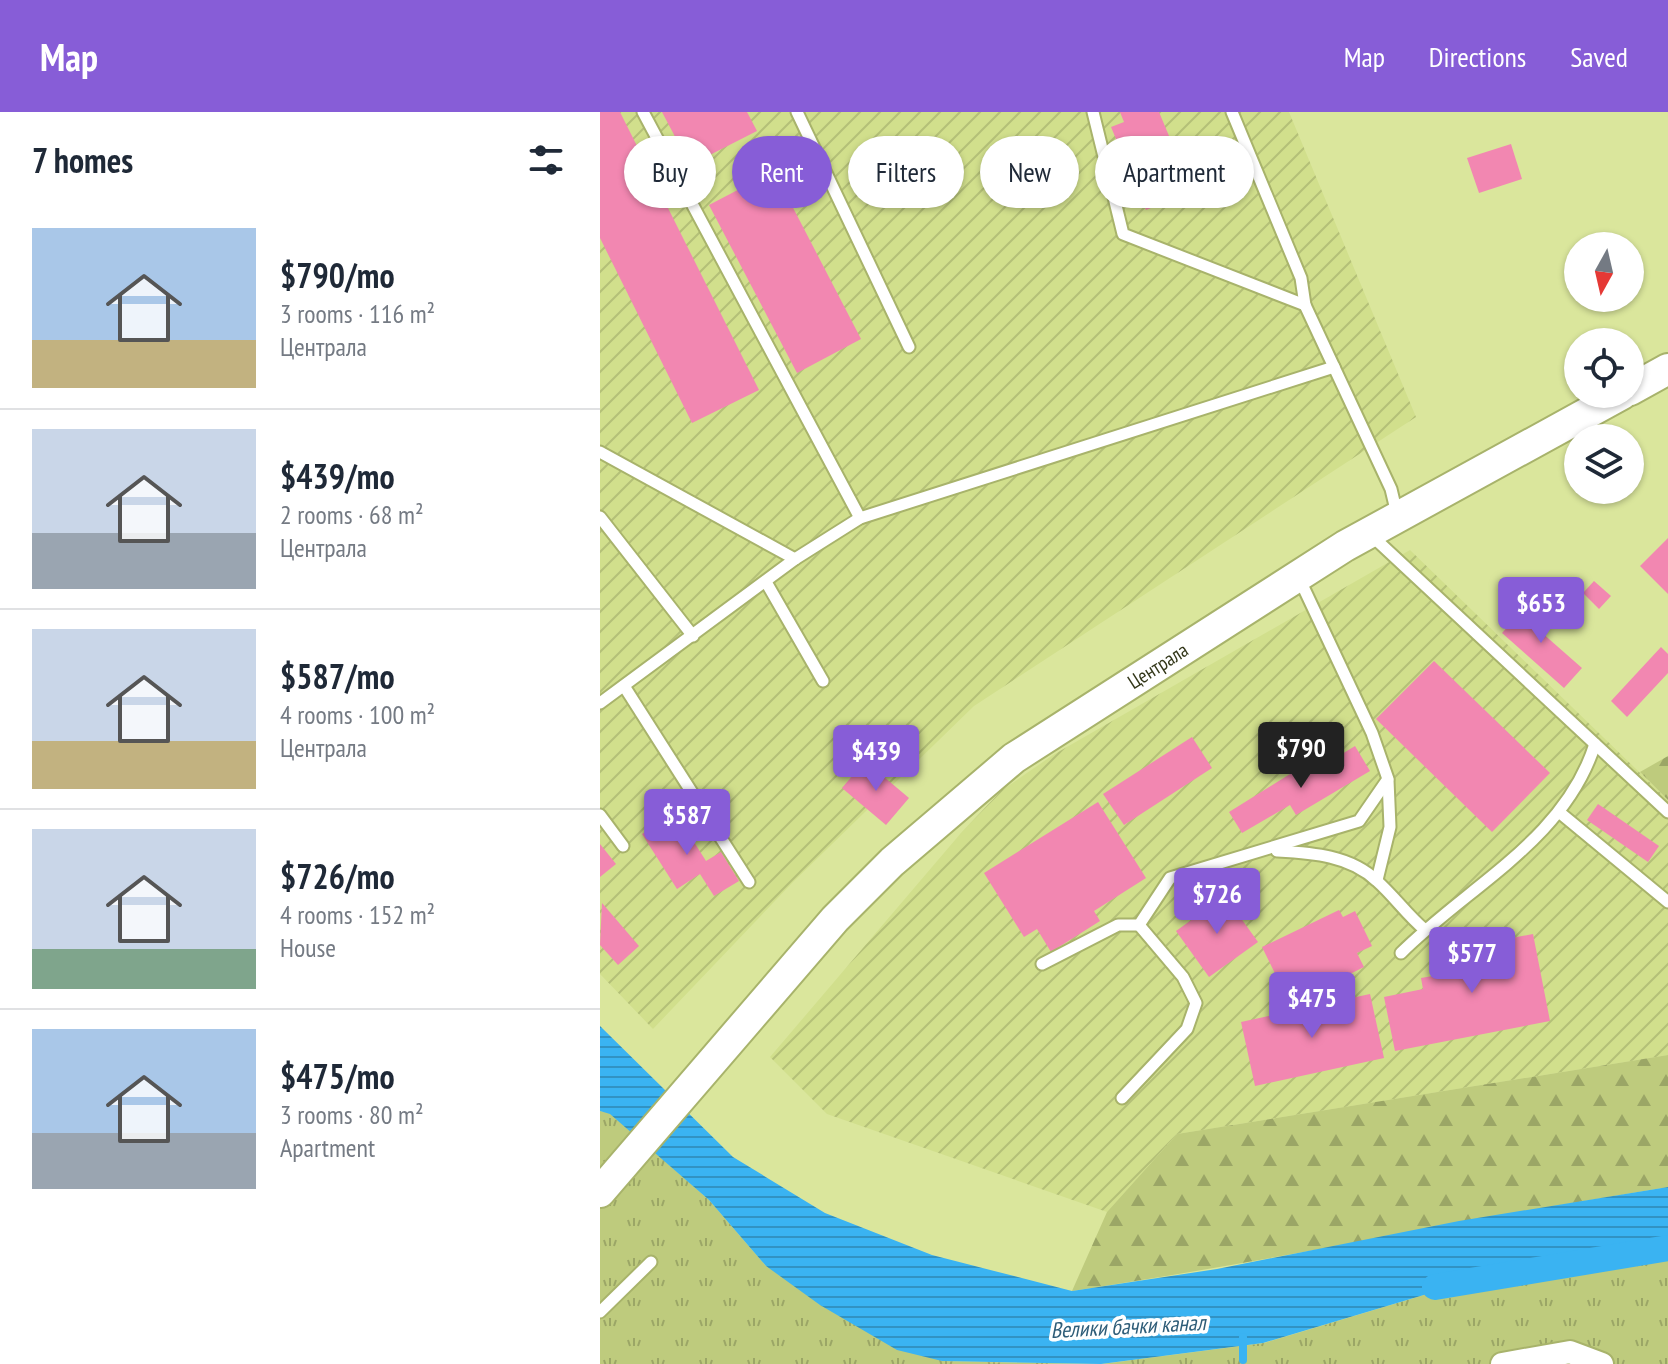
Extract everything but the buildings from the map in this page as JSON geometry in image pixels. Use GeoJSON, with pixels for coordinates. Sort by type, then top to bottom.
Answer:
{"type":"FeatureCollection","features":[{"type":"Feature","properties":{"kind":"main road"},"geometry":{"type":"LineString","coordinates":[[1644,382],[1668,369]]}},
{"type":"Feature","properties":{"kind":"main road","name":"Централа"},"geometry":{"type":"LineString","coordinates":[[600,1192],[835,919],[955,806],[1014,758],[1297,574],[1397,514],[1596,408]]}},
{"type":"Feature","properties":{"kind":"street"},"geometry":{"type":"LineString","coordinates":[[1502,1364],[1551,1352],[1570,1352],[1602,1364]]}},
{"type":"Feature","properties":{"kind":"lane"},"geometry":{"type":"LineString","coordinates":[[643,112],[860,518]]}},
{"type":"Feature","properties":{"kind":"lane"},"geometry":{"type":"LineString","coordinates":[[797,112],[909,347]]}},
{"type":"Feature","properties":{"kind":"lane"},"geometry":{"type":"LineString","coordinates":[[1093,112],[1123,234],[1305,305]]}},
{"type":"Feature","properties":{"kind":"lane"},"geometry":{"type":"LineString","coordinates":[[1232,112],[1301,278],[1305,305],[1391,489],[1397,514]]}},
{"type":"Feature","properties":{"kind":"lane"},"geometry":{"type":"LineString","coordinates":[[600,703],[795,559],[860,518],[1334,367]]}},
{"type":"Feature","properties":{"kind":"lane"},"geometry":{"type":"LineString","coordinates":[[600,452],[795,559]]}},
{"type":"Feature","properties":{"kind":"lane"},"geometry":{"type":"LineString","coordinates":[[600,517],[693,636]]}},
{"type":"Feature","properties":{"kind":"lane"},"geometry":{"type":"LineString","coordinates":[[1368,532],[1668,812]]}},
{"type":"Feature","properties":{"kind":"lane"},"geometry":{"type":"LineString","coordinates":[[1297,574],[1372,733],[1388,779],[1390,827],[1377,880]]}},
{"type":"Feature","properties":{"kind":"lane"},"geometry":{"type":"LineString","coordinates":[[766,582],[823,681]]}},
{"type":"Feature","properties":{"kind":"lane"},"geometry":{"type":"LineString","coordinates":[[624,686],[749,882]]}},
{"type":"Feature","properties":{"kind":"lane"},"geometry":{"type":"LineString","coordinates":[[1401,953],[1539,836],[1559,812],[1595,744]]}},
{"type":"Feature","properties":{"kind":"lane"},"geometry":{"type":"LineString","coordinates":[[1139,925],[1170,878],[1359,821],[1388,779]]}},
{"type":"Feature","properties":{"kind":"lane"},"geometry":{"type":"LineString","coordinates":[[1559,812],[1668,902]]}},
{"type":"Feature","properties":{"kind":"lane"},"geometry":{"type":"LineString","coordinates":[[600,815],[623,846]]}},
{"type":"Feature","properties":{"kind":"lane"},"geometry":{"type":"LineString","coordinates":[[1269,850],[1321,854],[1358,867],[1377,880],[1425,930]]}},
{"type":"Feature","properties":{"kind":"lane"},"geometry":{"type":"LineString","coordinates":[[1042,964],[1118,925],[1139,925],[1183,977],[1196,1003],[1187,1029],[1122,1098]]}},
{"type":"Feature","properties":{"kind":"lane"},"geometry":{"type":"LineString","coordinates":[[600,1312],[651,1262]]}},
{"type":"Feature","properties":{"kind":"shaded area"},"geometry":{"type":"Polygon","coordinates":[[[600,112],[1289,112],[1416,417],[974,706],[793,882],[653,1029],[600,974],[600,112]]]}},
{"type":"Feature","properties":{"kind":"shaded area"},"geometry":{"type":"Polygon","coordinates":[[[1410,550],[1668,800],[1668,1055],[1177,1134],[1107,1212],[827,1114],[770,1057],[961,833],[1001,791],[1053,755],[1410,550]]]}},
{"type":"Feature","properties":{"kind":"green space"},"geometry":{"type":"Polygon","coordinates":[[[1668,756],[1668,800],[1640,772],[1668,756]]]}},
{"type":"Feature","properties":{"kind":"green space"},"geometry":{"type":"Polygon","coordinates":[[[1668,1055],[1668,1187],[1072,1291],[1107,1212],[1177,1134],[1668,1055]]]}},
{"type":"Feature","properties":{"kind":"green space"},"geometry":{"type":"Polygon","coordinates":[[[600,1111],[610,1113],[709,1200],[766,1266],[942,1361],[1081,1364],[600,1364],[600,1111]]]}},
{"type":"Feature","properties":{"kind":"green space"},"geometry":{"type":"Polygon","coordinates":[[[1668,1245],[1668,1364],[1102,1364],[1264,1343],[1474,1280],[1668,1245]]]}},
{"type":"Feature","properties":{"kind":"water"},"geometry":{"type":"Polygon","coordinates":[[[600,1026],[733,1157],[825,1213],[932,1255],[1072,1291],[1217,1269],[1459,1221],[1668,1187],[1668,1245],[1474,1280],[1263,1343],[1101,1364],[942,1361],[897,1350],[820,1305],[766,1266],[709,1200],[610,1114],[600,1111],[600,1026]]]}},
{"type":"Feature","properties":{"kind":"waterway","name":"Велики бачки канал"},"geometry":{"type":"LineString","coordinates":[[1435,1287],[1668,1248]]}},
{"type":"Feature","properties":{"kind":"waterway"},"geometry":{"type":"LineString","coordinates":[[1243,1337],[1243,1360]]}}]}
